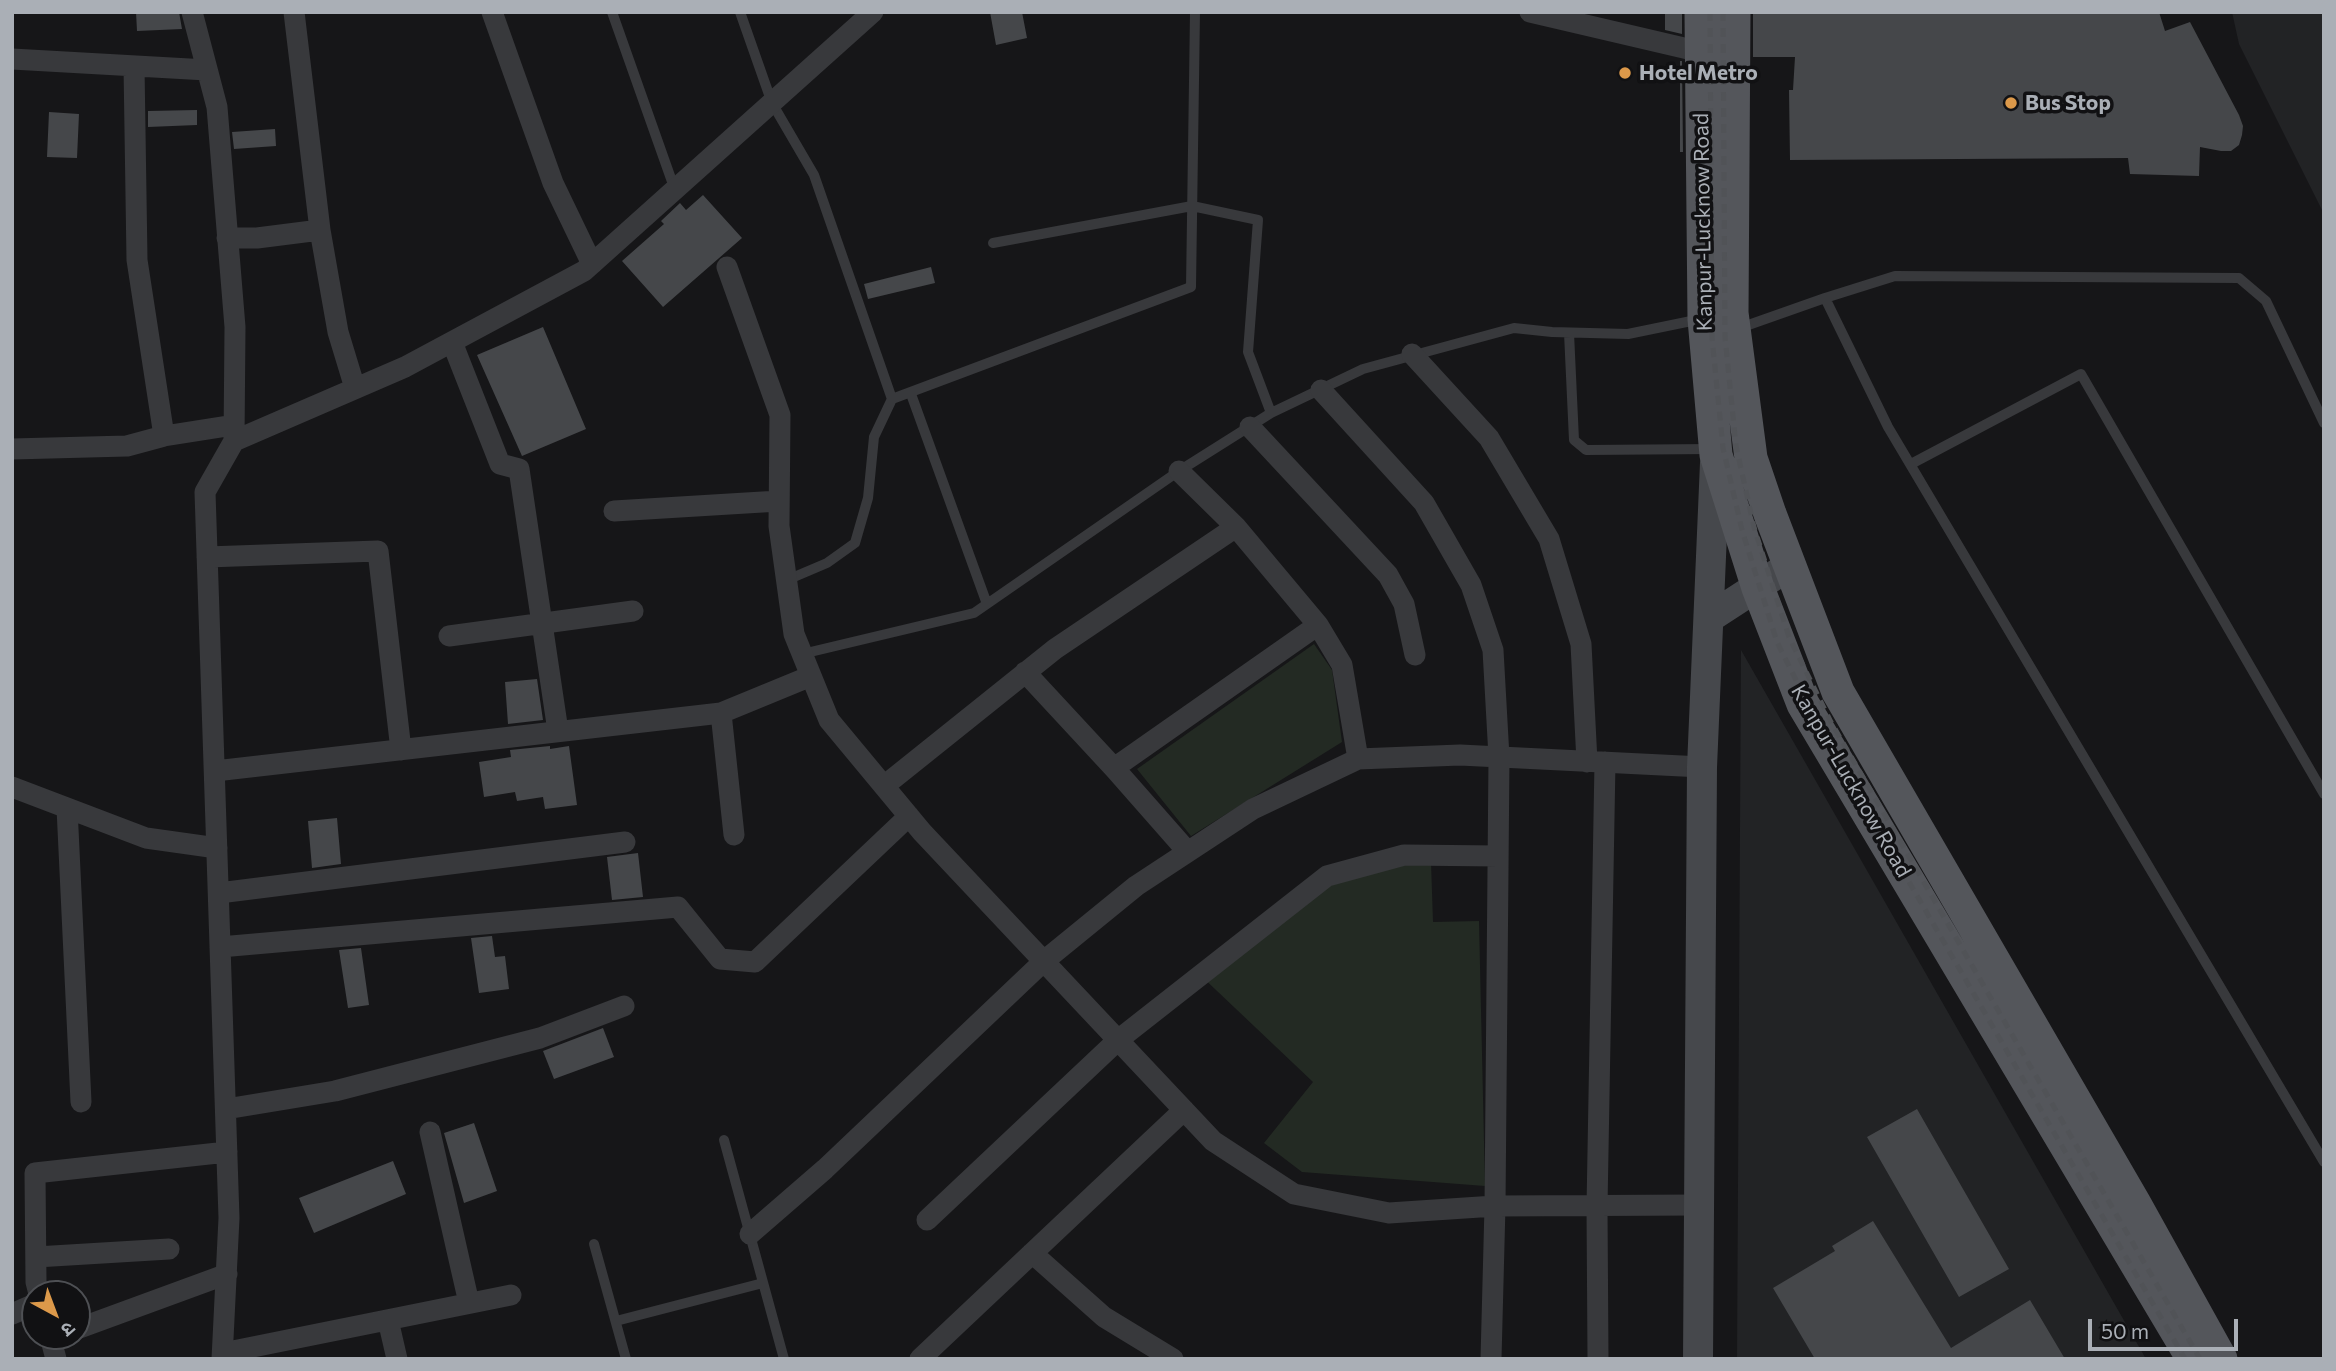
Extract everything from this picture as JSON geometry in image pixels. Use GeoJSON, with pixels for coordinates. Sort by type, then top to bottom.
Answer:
{"type":"FeatureCollection","features":[{"type":"Feature","properties":{"kind":"main road","name":"Kanpur-Lucknow Road"},"geometry":{"type":"LineString","coordinates":[[1702,12],[1704,318],[1715,452],[1758,588],[1803,704],[2193,1359]]}},
{"type":"Feature","properties":{"kind":"main road","name":"Kanpur-Lucknow Road"},"geometry":{"type":"LineString","coordinates":[[1734,12],[1732,313],[1751,458],[1790,566],[1838,692],[2135,1204],[2221,1359]]}},
{"type":"Feature","properties":{"kind":"main road"},"geometry":{"type":"LineString","coordinates":[[1698,1359],[1702,767],[1715,452]]}},
{"type":"Feature","properties":{"kind":"main road"},"geometry":{"type":"LineString","coordinates":[[1709,618],[1790,566]]}},
{"type":"Feature","properties":{"kind":"street"},"geometry":{"type":"LineString","coordinates":[[192,12],[217,107],[235,327],[234,433],[205,492],[229,1218],[222,1356],[511,1295]]}},
{"type":"Feature","properties":{"kind":"street"},"geometry":{"type":"LineString","coordinates":[[294,12],[320,230],[338,332],[355,388]]}},
{"type":"Feature","properties":{"kind":"street"},"geometry":{"type":"LineString","coordinates":[[492,12],[554,183],[592,264]]}},
{"type":"Feature","properties":{"kind":"street"},"geometry":{"type":"LineString","coordinates":[[12,449],[127,446],[164,436],[234,433],[405,367],[584,271],[873,12]]}},
{"type":"Feature","properties":{"kind":"street"},"geometry":{"type":"LineString","coordinates":[[1530,12],[1702,52]]}},
{"type":"Feature","properties":{"kind":"street"},"geometry":{"type":"LineString","coordinates":[[12,60],[206,70]]}},
{"type":"Feature","properties":{"kind":"street"},"geometry":{"type":"LineString","coordinates":[[134,66],[137,260],[164,436]]}},
{"type":"Feature","properties":{"kind":"street"},"geometry":{"type":"LineString","coordinates":[[228,238],[257,238],[320,230]]}},
{"type":"Feature","properties":{"kind":"street"},"geometry":{"type":"LineString","coordinates":[[727,267],[780,415],[779,526],[794,634],[829,720],[909,816],[1213,1141],[1294,1194],[1389,1213],[1495,1206],[1699,1205]]}},
{"type":"Feature","properties":{"kind":"street"},"geometry":{"type":"LineString","coordinates":[[452,342],[500,464],[519,469],[558,731]]}},
{"type":"Feature","properties":{"kind":"street"},"geometry":{"type":"LineString","coordinates":[[1412,354],[1489,438],[1549,539],[1581,644],[1596,762],[1598,1359]]}},
{"type":"Feature","properties":{"kind":"street"},"geometry":{"type":"LineString","coordinates":[[1321,390],[1424,503],[1471,585],[1493,650],[1499,757],[1491,1359]]}},
{"type":"Feature","properties":{"kind":"street"},"geometry":{"type":"LineString","coordinates":[[1250,427],[1388,575],[1404,604],[1415,655]]}},
{"type":"Feature","properties":{"kind":"street"},"geometry":{"type":"LineString","coordinates":[[1179,471],[1236,527],[1318,625],[1342,665],[1358,759]]}},
{"type":"Feature","properties":{"kind":"street"},"geometry":{"type":"LineString","coordinates":[[614,512],[779,500]]}},
{"type":"Feature","properties":{"kind":"street"},"geometry":{"type":"LineString","coordinates":[[884,786],[1055,649],[1236,527]]}},
{"type":"Feature","properties":{"kind":"street"},"geometry":{"type":"LineString","coordinates":[[207,557],[378,551],[401,750]]}},
{"type":"Feature","properties":{"kind":"street"},"geometry":{"type":"LineString","coordinates":[[449,636],[633,611]]}},
{"type":"Feature","properties":{"kind":"street"},"geometry":{"type":"LineString","coordinates":[[1114,768],[1318,625]]}},
{"type":"Feature","properties":{"kind":"street"},"geometry":{"type":"LineString","coordinates":[[1025,673],[1187,851]]}},
{"type":"Feature","properties":{"kind":"street"},"geometry":{"type":"LineString","coordinates":[[215,771],[721,713],[811,676]]}},
{"type":"Feature","properties":{"kind":"street"},"geometry":{"type":"LineString","coordinates":[[721,713],[734,835]]}},
{"type":"Feature","properties":{"kind":"street"},"geometry":{"type":"LineString","coordinates":[[750,1234],[825,1169],[1044,961],[1136,886],[1252,809],[1358,759],[1460,755],[1702,767]]}},
{"type":"Feature","properties":{"kind":"street"},"geometry":{"type":"LineString","coordinates":[[12,787],[146,838],[217,848]]}},
{"type":"Feature","properties":{"kind":"street"},"geometry":{"type":"LineString","coordinates":[[67,808],[81,1102]]}},
{"type":"Feature","properties":{"kind":"street"},"geometry":{"type":"LineString","coordinates":[[220,947],[678,907],[720,958],[755,962],[909,816]]}},
{"type":"Feature","properties":{"kind":"street"},"geometry":{"type":"LineString","coordinates":[[219,892],[625,842]]}},
{"type":"Feature","properties":{"kind":"street"},"geometry":{"type":"LineString","coordinates":[[927,1220],[1118,1040],[1327,876],[1404,855],[1498,856]]}},
{"type":"Feature","properties":{"kind":"street"},"geometry":{"type":"LineString","coordinates":[[226,1110],[335,1091],[488,1052],[540,1038],[624,1006]]}},
{"type":"Feature","properties":{"kind":"street"},"geometry":{"type":"LineString","coordinates":[[920,1359],[1184,1110]]}},
{"type":"Feature","properties":{"kind":"street"},"geometry":{"type":"LineString","coordinates":[[430,1132],[469,1303]]}},
{"type":"Feature","properties":{"kind":"street"},"geometry":{"type":"LineString","coordinates":[[36,1280],[35,1173],[227,1152]]}},
{"type":"Feature","properties":{"kind":"street"},"geometry":{"type":"LineString","coordinates":[[36,1257],[169,1249]]}},
{"type":"Feature","properties":{"kind":"street"},"geometry":{"type":"LineString","coordinates":[[1032,1253],[1104,1317],[1173,1359]]}},
{"type":"Feature","properties":{"kind":"street"},"geometry":{"type":"LineString","coordinates":[[91,1324],[226,1274]]}},
{"type":"Feature","properties":{"kind":"street"},"geometry":{"type":"LineString","coordinates":[[388,1320],[397,1359]]}},
{"type":"Feature","properties":{"kind":"lane"},"geometry":{"type":"LineString","coordinates":[[612,12],[675,190]]}},
{"type":"Feature","properties":{"kind":"lane"},"geometry":{"type":"LineString","coordinates":[[740,12],[772,103],[814,175],[892,400],[874,437],[868,498],[855,543],[827,563],[786,580]]}},
{"type":"Feature","properties":{"kind":"lane"},"geometry":{"type":"LineString","coordinates":[[892,400],[1191,287],[1195,12]]}},
{"type":"Feature","properties":{"kind":"lane"},"geometry":{"type":"LineString","coordinates":[[993,243],[1192,206],[1258,220],[1248,352],[1270,413]]}},
{"type":"Feature","properties":{"kind":"lane"},"geometry":{"type":"LineString","coordinates":[[1735,330],[1895,276],[2239,278],[2266,301],[2324,423]]}},
{"type":"Feature","properties":{"kind":"lane"},"geometry":{"type":"LineString","coordinates":[[1825,298],[1888,427],[2324,1163]]}},
{"type":"Feature","properties":{"kind":"lane"},"geometry":{"type":"LineString","coordinates":[[802,654],[974,613],[1179,471],[1270,413],[1363,369],[1514,328],[1628,334],[1704,318]]}},
{"type":"Feature","properties":{"kind":"lane"},"geometry":{"type":"LineString","coordinates":[[1569,332],[1574,439],[1586,450],[1715,452]]}},
{"type":"Feature","properties":{"kind":"lane"},"geometry":{"type":"LineString","coordinates":[[1910,464],[2081,374],[2324,794]]}},
{"type":"Feature","properties":{"kind":"lane"},"geometry":{"type":"LineString","coordinates":[[911,394],[987,604]]}},
{"type":"Feature","properties":{"kind":"lane"},"geometry":{"type":"LineString","coordinates":[[724,1140],[784,1359]]}},
{"type":"Feature","properties":{"kind":"lane"},"geometry":{"type":"LineString","coordinates":[[594,1244],[626,1359]]}},
{"type":"Feature","properties":{"kind":"lane"},"geometry":{"type":"LineString","coordinates":[[615,1321],[763,1283]]}},
{"type":"Feature","properties":{"kind":"shaded area"},"geometry":{"type":"Polygon","coordinates":[[[2232,12],[2324,12],[2324,214],[2239,44],[2232,12]]]}},
{"type":"Feature","properties":{"kind":"shaded area"},"geometry":{"type":"Polygon","coordinates":[[[1314,644],[1332,670],[1342,742],[1191,836],[1137,769],[1314,644]]]}},
{"type":"Feature","properties":{"kind":"shaded area"},"geometry":{"type":"Polygon","coordinates":[[[1741,650],[2146,1359],[1737,1359],[1741,650]]]}},
{"type":"Feature","properties":{"kind":"shaded area"},"geometry":{"type":"Polygon","coordinates":[[[1431,862],[1433,922],[1479,921],[1485,1186],[1302,1172],[1264,1143],[1313,1082],[1197,972],[1360,865],[1431,862]]]}},
{"type":"Feature","properties":{"kind":"building"},"geometry":{"type":"Polygon","coordinates":[[[136,12],[179,12],[182,29],[137,31],[136,12]]]}},
{"type":"Feature","properties":{"kind":"building"},"geometry":{"type":"Polygon","coordinates":[[[990,12],[1022,12],[1027,38],[996,45],[990,12]]]}},
{"type":"Feature","properties":{"kind":"building"},"geometry":{"type":"Polygon","coordinates":[[[1665,12],[1682,12],[1682,34],[1665,30],[1665,12]]]}},
{"type":"Feature","properties":{"kind":"building","name":"Bus Stop"},"geometry":{"type":"Polygon","coordinates":[[[1753,12],[2159,12],[2165,31],[2190,22],[2239,115],[2243,126],[2242,135],[2239,145],[2231,151],[2200,147],[2199,176],[2130,174],[2128,158],[1790,160],[1789,90],[1793,90],[1795,57],[1753,57],[1753,12]]]}},
{"type":"Feature","properties":{"kind":"building"},"geometry":{"type":"Polygon","coordinates":[[[1682,61],[1683,152],[1680,152],[1682,61]]]}},
{"type":"Feature","properties":{"kind":"building"},"geometry":{"type":"Polygon","coordinates":[[[197,110],[197,125],[148,127],[148,111],[197,110]]]}},
{"type":"Feature","properties":{"kind":"building"},"geometry":{"type":"Polygon","coordinates":[[[49,112],[79,114],[77,158],[47,157],[49,112]]]}},
{"type":"Feature","properties":{"kind":"building"},"geometry":{"type":"Polygon","coordinates":[[[275,129],[276,146],[234,149],[232,132],[275,129]]]}},
{"type":"Feature","properties":{"kind":"building"},"geometry":{"type":"Polygon","coordinates":[[[703,195],[742,238],[663,307],[622,261],[664,224],[661,221],[680,203],[686,210],[703,195]]]}},
{"type":"Feature","properties":{"kind":"building"},"geometry":{"type":"Polygon","coordinates":[[[931,267],[935,283],[868,299],[864,284],[931,267]]]}},
{"type":"Feature","properties":{"kind":"building"},"geometry":{"type":"Polygon","coordinates":[[[543,327],[586,429],[522,456],[477,355],[543,327]]]}},
{"type":"Feature","properties":{"kind":"building"},"geometry":{"type":"Polygon","coordinates":[[[537,679],[543,720],[508,724],[505,682],[537,679]]]}},
{"type":"Feature","properties":{"kind":"building"},"geometry":{"type":"Polygon","coordinates":[[[550,746],[550,749],[569,746],[577,805],[545,809],[543,797],[517,801],[515,792],[484,797],[479,762],[511,757],[510,750],[550,746]]]}},
{"type":"Feature","properties":{"kind":"building"},"geometry":{"type":"Polygon","coordinates":[[[337,818],[341,864],[312,868],[308,821],[337,818]]]}},
{"type":"Feature","properties":{"kind":"building"},"geometry":{"type":"Polygon","coordinates":[[[638,853],[643,897],[612,900],[607,857],[638,853]]]}},
{"type":"Feature","properties":{"kind":"building"},"geometry":{"type":"Polygon","coordinates":[[[492,936],[495,957],[505,956],[509,989],[479,993],[471,938],[492,936]]]}},
{"type":"Feature","properties":{"kind":"building"},"geometry":{"type":"Polygon","coordinates":[[[361,948],[369,1005],[348,1008],[339,950],[361,948]]]}},
{"type":"Feature","properties":{"kind":"building"},"geometry":{"type":"Polygon","coordinates":[[[603,1028],[614,1057],[554,1079],[543,1051],[603,1028]]]}},
{"type":"Feature","properties":{"kind":"building"},"geometry":{"type":"Polygon","coordinates":[[[1917,1109],[2009,1269],[1959,1297],[1867,1137],[1917,1109]]]}},
{"type":"Feature","properties":{"kind":"building"},"geometry":{"type":"Polygon","coordinates":[[[474,1123],[497,1191],[464,1203],[444,1133],[474,1123]]]}},
{"type":"Feature","properties":{"kind":"building"},"geometry":{"type":"Polygon","coordinates":[[[393,1161],[406,1194],[314,1233],[299,1198],[393,1161]]]}},
{"type":"Feature","properties":{"kind":"building"},"geometry":{"type":"Polygon","coordinates":[[[1873,1221],[1951,1348],[2030,1300],[2065,1359],[1815,1359],[1773,1288],[1835,1251],[1832,1246],[1873,1221]]]}},
{"type":"Feature","properties":{"kind":"railway"},"geometry":{"type":"LineString","coordinates":[[1710,12],[1712,338],[1723,448],[1742,530],[1777,642],[1820,728],[2185,1359]]}},
{"type":"Feature","properties":{"kind":"railway"},"geometry":{"type":"LineString","coordinates":[[1723,12],[1725,337],[1736,446],[1754,527],[1789,637],[1831,722],[2200,1359]]}},
{"type":"Feature","properties":{"kind":"place","name":"Hotel Metro"},"geometry":{"type":"Point","coordinates":[1625,73]}},
{"type":"Feature","properties":{"kind":"place","name":"Bus Stop"},"geometry":{"type":"Point","coordinates":[2011,103]}}]}
